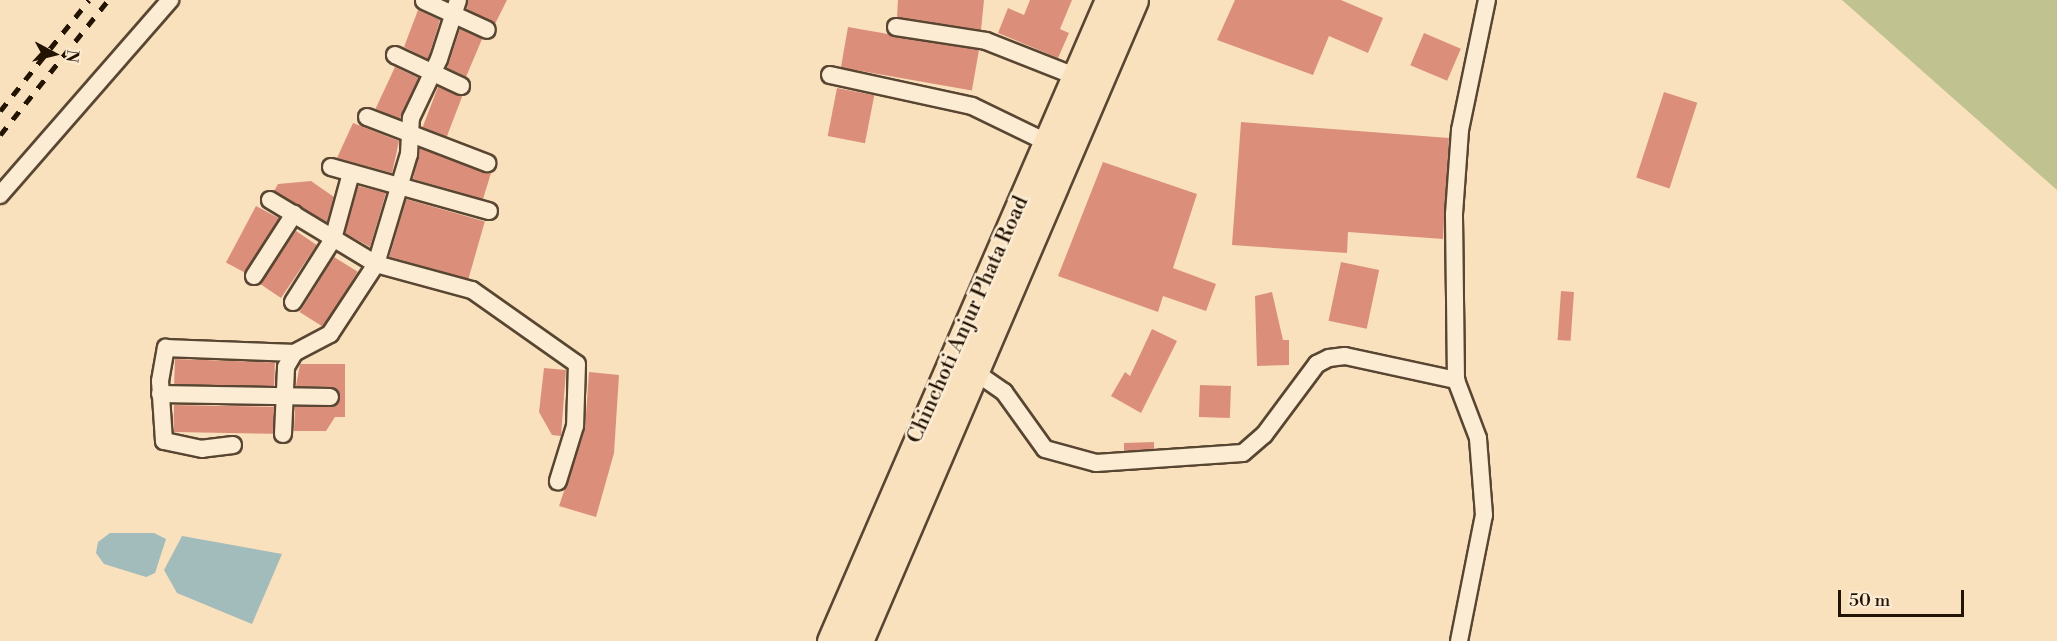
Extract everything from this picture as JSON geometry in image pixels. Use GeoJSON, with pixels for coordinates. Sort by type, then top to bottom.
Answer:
{"type":"FeatureCollection","features":[{"type":"Feature","properties":{"kind":"main road","name":"Chinchoti Anjur Phata Road"},"geometry":{"type":"LineString","coordinates":[[831,641],[951,356],[1109,0]]}},
{"type":"Feature","properties":{"kind":"main road","name":"Chinchoti Anjur Phata Road"},"geometry":{"type":"LineString","coordinates":[[859,641],[1134,0]]}},
{"type":"Feature","properties":{"kind":"street"},"geometry":{"type":"LineString","coordinates":[[0,195],[170,0]]}},
{"type":"Feature","properties":{"kind":"street"},"geometry":{"type":"LineString","coordinates":[[1459,641],[1484,515],[1478,438],[1456,380],[1451,277],[1460,130],[1487,0]]}},
{"type":"Feature","properties":{"kind":"street"},"geometry":{"type":"LineString","coordinates":[[424,1],[457,6],[487,30]]}},
{"type":"Feature","properties":{"kind":"street"},"geometry":{"type":"LineString","coordinates":[[233,445],[202,449],[164,441],[160,394],[166,348],[294,353],[330,334],[376,264],[400,186],[409,132],[457,6]]}},
{"type":"Feature","properties":{"kind":"street"},"geometry":{"type":"LineString","coordinates":[[896,27],[986,41],[1075,76]]}},
{"type":"Feature","properties":{"kind":"street"},"geometry":{"type":"LineString","coordinates":[[394,55],[461,86]]}},
{"type":"Feature","properties":{"kind":"street"},"geometry":{"type":"LineString","coordinates":[[830,75],[972,106],[1046,142]]}},
{"type":"Feature","properties":{"kind":"street"},"geometry":{"type":"LineString","coordinates":[[367,117],[486,163]]}},
{"type":"Feature","properties":{"kind":"street"},"geometry":{"type":"LineString","coordinates":[[331,167],[489,211]]}},
{"type":"Feature","properties":{"kind":"street"},"geometry":{"type":"LineString","coordinates":[[293,302],[333,238],[351,173]]}},
{"type":"Feature","properties":{"kind":"street"},"geometry":{"type":"LineString","coordinates":[[270,200],[376,264],[472,290],[577,364],[575,426],[558,481]]}},
{"type":"Feature","properties":{"kind":"street"},"geometry":{"type":"LineString","coordinates":[[254,276],[294,214]]}},
{"type":"Feature","properties":{"kind":"street"},"geometry":{"type":"LineString","coordinates":[[283,434],[283,393],[294,353]]}},
{"type":"Feature","properties":{"kind":"street"},"geometry":{"type":"LineString","coordinates":[[951,356],[1004,392],[1045,450],[1096,463],[1243,453],[1264,435],[1317,364],[1329,358],[1345,356],[1456,380]]}},
{"type":"Feature","properties":{"kind":"street"},"geometry":{"type":"LineString","coordinates":[[160,394],[283,393],[330,397]]}},
{"type":"Feature","properties":{"kind":"green space"},"geometry":{"type":"Polygon","coordinates":[[[1842,0],[2057,0],[2057,190],[1842,0]]]}},
{"type":"Feature","properties":{"kind":"water"},"geometry":{"type":"Polygon","coordinates":[[[110,533],[154,533],[166,539],[155,573],[146,577],[104,564],[96,553],[98,542],[110,533]]]}},
{"type":"Feature","properties":{"kind":"water"},"geometry":{"type":"Polygon","coordinates":[[[182,536],[282,554],[252,624],[177,593],[164,570],[182,536]]]}},
{"type":"Feature","properties":{"kind":"building"},"geometry":{"type":"Polygon","coordinates":[[[468,0],[507,0],[495,24],[467,9],[468,0]]]}},
{"type":"Feature","properties":{"kind":"building"},"geometry":{"type":"Polygon","coordinates":[[[898,0],[984,0],[981,30],[897,17],[898,0]]]}},
{"type":"Feature","properties":{"kind":"building"},"geometry":{"type":"Polygon","coordinates":[[[1030,0],[1072,0],[1060,29],[1069,33],[1058,58],[998,33],[1008,8],[1024,15],[1030,0]]]}},
{"type":"Feature","properties":{"kind":"building"},"geometry":{"type":"Polygon","coordinates":[[[1235,0],[1341,0],[1383,18],[1368,53],[1329,36],[1313,75],[1217,40],[1235,0]]]}},
{"type":"Feature","properties":{"kind":"building"},"geometry":{"type":"Polygon","coordinates":[[[418,10],[440,20],[428,59],[404,47],[418,10]]]}},
{"type":"Feature","properties":{"kind":"building"},"geometry":{"type":"Polygon","coordinates":[[[848,27],[979,50],[972,90],[841,67],[848,27]]]}},
{"type":"Feature","properties":{"kind":"building"},"geometry":{"type":"Polygon","coordinates":[[[460,29],[482,39],[466,77],[447,68],[460,29]]]}},
{"type":"Feature","properties":{"kind":"building"},"geometry":{"type":"Polygon","coordinates":[[[1424,33],[1461,49],[1447,81],[1410,65],[1424,33]]]}},
{"type":"Feature","properties":{"kind":"building"},"geometry":{"type":"Polygon","coordinates":[[[395,67],[419,78],[399,120],[376,109],[395,67]]]}},
{"type":"Feature","properties":{"kind":"building"},"geometry":{"type":"Polygon","coordinates":[[[438,87],[462,96],[447,136],[423,127],[438,87]]]}},
{"type":"Feature","properties":{"kind":"building"},"geometry":{"type":"Polygon","coordinates":[[[837,88],[874,95],[865,143],[828,136],[837,88]]]}},
{"type":"Feature","properties":{"kind":"building"},"geometry":{"type":"Polygon","coordinates":[[[1664,92],[1697,103],[1669,188],[1636,178],[1664,92]]]}},
{"type":"Feature","properties":{"kind":"building"},"geometry":{"type":"Polygon","coordinates":[[[1241,122],[1449,138],[1443,239],[1348,232],[1347,253],[1232,245],[1241,122]]]}},
{"type":"Feature","properties":{"kind":"building"},"geometry":{"type":"Polygon","coordinates":[[[353,123],[399,141],[392,173],[337,158],[353,123]]]}},
{"type":"Feature","properties":{"kind":"building"},"geometry":{"type":"Polygon","coordinates":[[[420,148],[491,173],[483,199],[413,179],[420,148]]]}},
{"type":"Feature","properties":{"kind":"building"},"geometry":{"type":"Polygon","coordinates":[[[1103,162],[1197,194],[1173,268],[1216,284],[1206,311],[1163,296],[1158,312],[1058,276],[1103,162]]]}},
{"type":"Feature","properties":{"kind":"building"},"geometry":{"type":"Polygon","coordinates":[[[311,181],[334,197],[327,222],[274,191],[278,184],[311,181]]]}},
{"type":"Feature","properties":{"kind":"building"},"geometry":{"type":"Polygon","coordinates":[[[358,186],[386,193],[370,247],[345,233],[358,186]]]}},
{"type":"Feature","properties":{"kind":"building"},"geometry":{"type":"Polygon","coordinates":[[[406,199],[485,222],[468,279],[389,257],[406,199]]]}},
{"type":"Feature","properties":{"kind":"building"},"geometry":{"type":"Polygon","coordinates":[[[256,206],[279,218],[249,275],[226,263],[256,206]]]}},
{"type":"Feature","properties":{"kind":"building"},"geometry":{"type":"Polygon","coordinates":[[[296,231],[317,245],[281,298],[260,284],[296,231]]]}},
{"type":"Feature","properties":{"kind":"building"},"geometry":{"type":"Polygon","coordinates":[[[334,257],[358,272],[323,327],[300,312],[334,257]]]}},
{"type":"Feature","properties":{"kind":"building"},"geometry":{"type":"Polygon","coordinates":[[[1341,262],[1379,270],[1367,329],[1329,321],[1341,262]]]}},
{"type":"Feature","properties":{"kind":"building"},"geometry":{"type":"Polygon","coordinates":[[[1561,291],[1574,292],[1571,341],[1558,340],[1561,291]]]}},
{"type":"Feature","properties":{"kind":"building"},"geometry":{"type":"Polygon","coordinates":[[[1272,292],[1283,340],[1289,340],[1289,365],[1257,366],[1255,296],[1272,292]]]}},
{"type":"Feature","properties":{"kind":"building"},"geometry":{"type":"Polygon","coordinates":[[[1152,329],[1177,341],[1141,413],[1111,396],[1125,372],[1130,376],[1152,329]]]}},
{"type":"Feature","properties":{"kind":"building"},"geometry":{"type":"Polygon","coordinates":[[[175,359],[275,362],[274,387],[174,384],[175,359]]]}},
{"type":"Feature","properties":{"kind":"building"},"geometry":{"type":"Polygon","coordinates":[[[300,364],[345,364],[345,417],[335,417],[326,431],[294,431],[295,407],[330,407],[340,398],[331,387],[296,386],[300,364]]]}},
{"type":"Feature","properties":{"kind":"building"},"geometry":{"type":"Polygon","coordinates":[[[544,368],[566,370],[561,436],[552,435],[539,412],[544,368]]]}},
{"type":"Feature","properties":{"kind":"building"},"geometry":{"type":"Polygon","coordinates":[[[589,372],[619,375],[614,453],[596,517],[559,506],[585,429],[589,372]]]}},
{"type":"Feature","properties":{"kind":"building"},"geometry":{"type":"Polygon","coordinates":[[[1200,385],[1231,386],[1230,418],[1199,417],[1200,385]]]}},
{"type":"Feature","properties":{"kind":"building"},"geometry":{"type":"Polygon","coordinates":[[[174,405],[274,407],[274,434],[174,432],[174,405]]]}},
{"type":"Feature","properties":{"kind":"building"},"geometry":{"type":"Polygon","coordinates":[[[1154,442],[1154,449],[1124,451],[1124,443],[1154,442]]]}},
{"type":"Feature","properties":{"kind":"railway"},"geometry":{"type":"LineString","coordinates":[[0,111],[89,0]]}},
{"type":"Feature","properties":{"kind":"railway"},"geometry":{"type":"LineString","coordinates":[[0,135],[108,0]]}}]}
